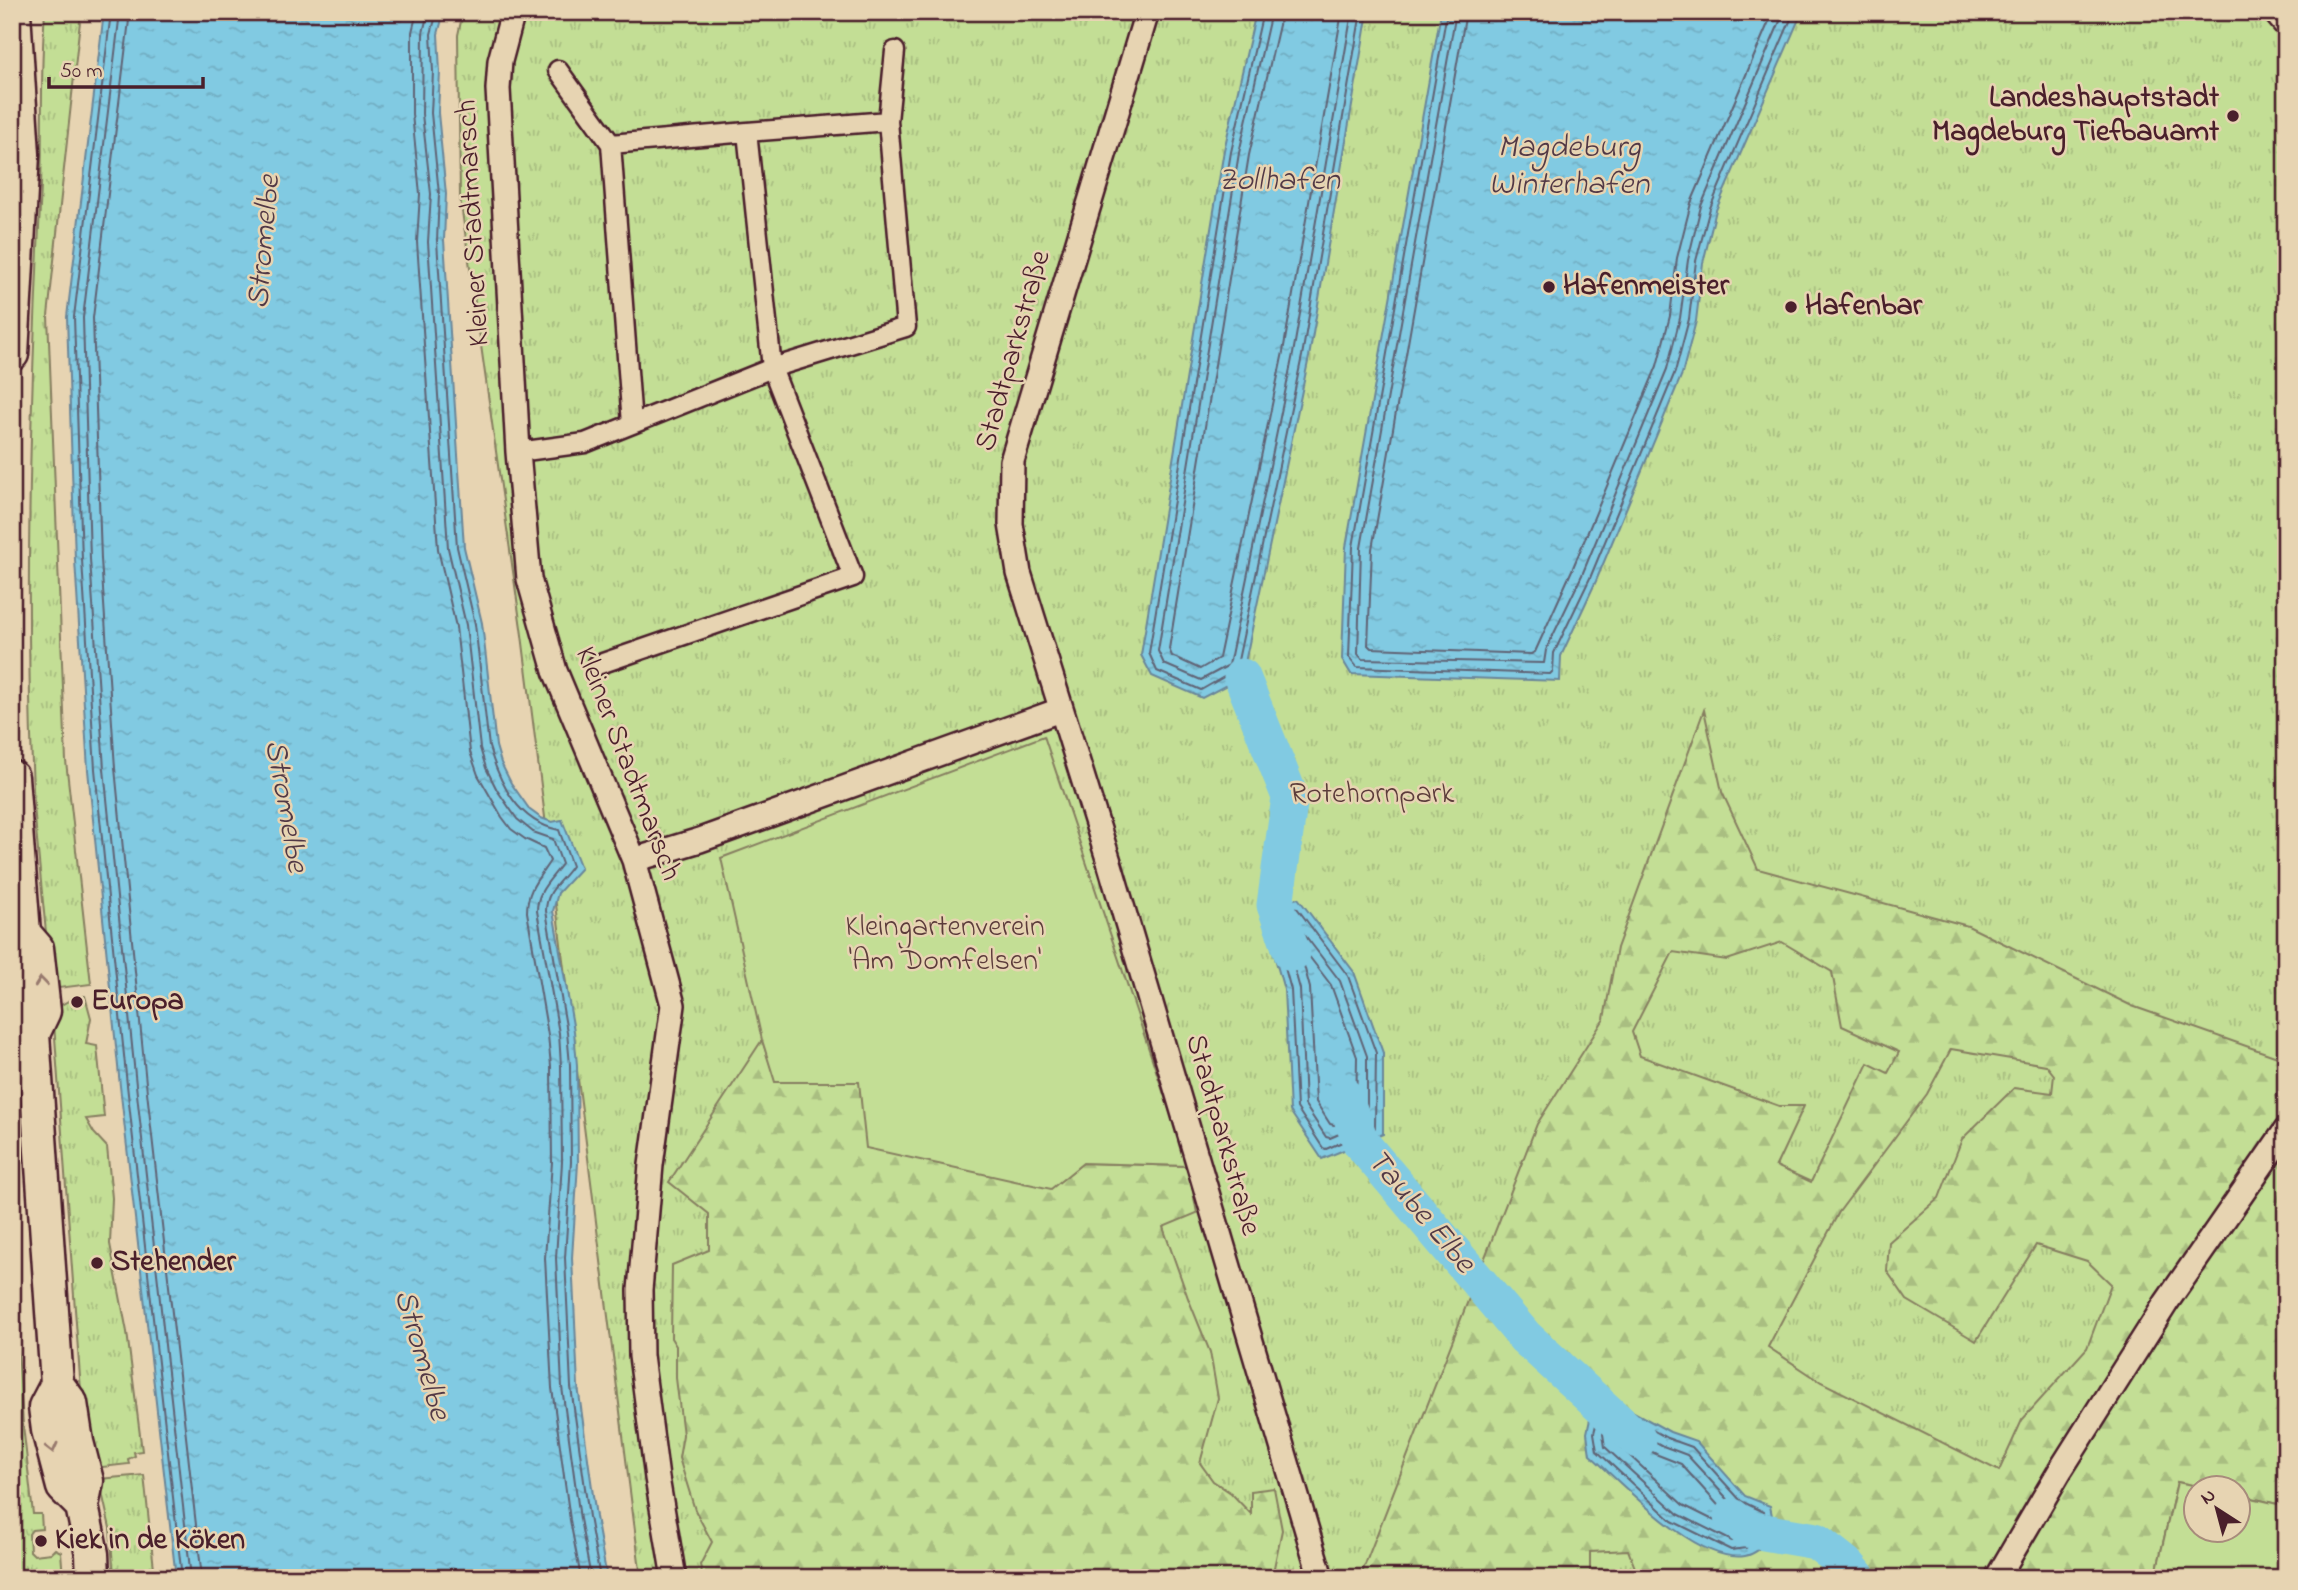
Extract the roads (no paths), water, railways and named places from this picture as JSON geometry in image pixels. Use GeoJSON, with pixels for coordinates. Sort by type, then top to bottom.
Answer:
{"type":"FeatureCollection","features":[{"type":"Feature","properties":{"kind":"main road"},"geometry":{"type":"LineString","coordinates":[[12,354],[23,154],[14,12]]}},
{"type":"Feature","properties":{"kind":"main road"},"geometry":{"type":"LineString","coordinates":[[12,777],[24,933],[13,950],[17,1013],[22,1035],[57,1384],[44,1407],[63,1487],[82,1506],[92,1554],[93,1578]]}},
{"type":"Feature","properties":{"kind":"street","name":"Kleiner Stadtmarsch"},"geometry":{"type":"LineString","coordinates":[[513,12],[500,61],[498,89],[518,452],[529,579],[555,671],[634,860],[673,1005],[651,1165],[640,1290],[641,1356],[657,1478],[674,1578]]}},
{"type":"Feature","properties":{"kind":"street","name":"Stadtparkstraße"},"geometry":{"type":"LineString","coordinates":[[1147,12],[1012,461],[1011,524],[1019,573],[1110,865],[1321,1578]]}},
{"type":"Feature","properties":{"kind":"street"},"geometry":{"type":"LineString","coordinates":[[2275,12],[2286,24]]}},
{"type":"Feature","properties":{"kind":"street"},"geometry":{"type":"LineString","coordinates":[[518,452],[585,443],[772,368],[906,327],[888,121],[895,51]]}},
{"type":"Feature","properties":{"kind":"street"},"geometry":{"type":"LineString","coordinates":[[558,69],[611,144],[632,424]]}},
{"type":"Feature","properties":{"kind":"street"},"geometry":{"type":"LineString","coordinates":[[611,144],[888,121]]}},
{"type":"Feature","properties":{"kind":"street"},"geometry":{"type":"LineString","coordinates":[[597,665],[853,577],[772,368],[747,132]]}},
{"type":"Feature","properties":{"kind":"street"},"geometry":{"type":"LineString","coordinates":[[634,860],[687,845],[1060,710]]}},
{"type":"Feature","properties":{"kind":"street"},"geometry":{"type":"LineString","coordinates":[[1997,1577],[2061,1469],[2166,1303],[2286,1130]]}},
{"type":"Feature","properties":{"kind":"water","name":"Stromelbe"},"geometry":{"type":"Polygon","coordinates":[[[104,12],[444,12],[438,34],[438,113],[446,194],[444,240],[464,547],[482,623],[496,746],[501,763],[530,810],[552,822],[562,820],[581,868],[558,893],[553,911],[574,1031],[577,1065],[578,1163],[572,1258],[578,1386],[607,1578],[176,1578],[120,1086],[88,770],[75,560],[67,317],[104,12]]]}},
{"type":"Feature","properties":{"kind":"water","name":"Zollhafen"},"geometry":{"type":"Polygon","coordinates":[[[1256,12],[1368,12],[1309,357],[1242,677],[1202,698],[1152,676],[1141,655],[1224,150],[1256,12]]]}},
{"type":"Feature","properties":{"kind":"water","name":"Magdeburg Winterhafen"},"geometry":{"type":"Polygon","coordinates":[[[1441,12],[1802,12],[1716,210],[1703,263],[1696,321],[1682,374],[1596,581],[1561,656],[1560,681],[1351,674],[1342,659],[1346,547],[1441,12]]]}},
{"type":"Feature","properties":{"kind":"water"},"geometry":{"type":"Polygon","coordinates":[[[1298,898],[1354,972],[1383,1053],[1383,1134],[1322,1159],[1290,1111],[1284,990],[1266,926],[1275,905],[1298,898]]]}},
{"type":"Feature","properties":{"kind":"water"},"geometry":{"type":"Polygon","coordinates":[[[1612,1400],[1670,1432],[1696,1441],[1745,1496],[1770,1506],[1776,1535],[1749,1555],[1726,1555],[1705,1548],[1662,1520],[1590,1455],[1587,1433],[1592,1410],[1612,1400]]]}},
{"type":"Feature","properties":{"kind":"waterway","name":"Taube Elbe"},"geometry":{"type":"LineString","coordinates":[[1242,677],[1290,797],[1275,905],[1292,953]]}},
{"type":"Feature","properties":{"kind":"waterway","name":"Taube Elbe"},"geometry":{"type":"LineString","coordinates":[[1344,1096],[1361,1143],[1525,1337],[1638,1440]]}},
{"type":"Feature","properties":{"kind":"waterway","name":"Taube Elbe"},"geometry":{"type":"LineString","coordinates":[[1732,1517],[1747,1529],[1816,1541],[1849,1567],[1858,1578]]}},
{"type":"Feature","properties":{"kind":"place","name":"Landeshauptstadt Magdeburg Tiefbauamt"},"geometry":{"type":"Point","coordinates":[2233,116]}},
{"type":"Feature","properties":{"kind":"place","name":"Hafenmeister"},"geometry":{"type":"Point","coordinates":[1549,287]}},
{"type":"Feature","properties":{"kind":"place","name":"Hafenbar"},"geometry":{"type":"Point","coordinates":[1791,307]}},
{"type":"Feature","properties":{"kind":"place","name":"Europa"},"geometry":{"type":"Point","coordinates":[77,1002]}},
{"type":"Feature","properties":{"kind":"place","name":"Stehender"},"geometry":{"type":"Point","coordinates":[97,1263]}},
{"type":"Feature","properties":{"kind":"place","name":"Kiek in de Köken"},"geometry":{"type":"Point","coordinates":[41,1541]}},
{"type":"Feature","properties":{"kind":"park label","name":"Rotehornpark"},"geometry":{"type":"Point","coordinates":[1372,795]}},
{"type":"Feature","properties":{"kind":"park label","name":"Kleingartenverein 'Am Domfelsen'"},"geometry":{"type":"Point","coordinates":[945,946]}}]}
